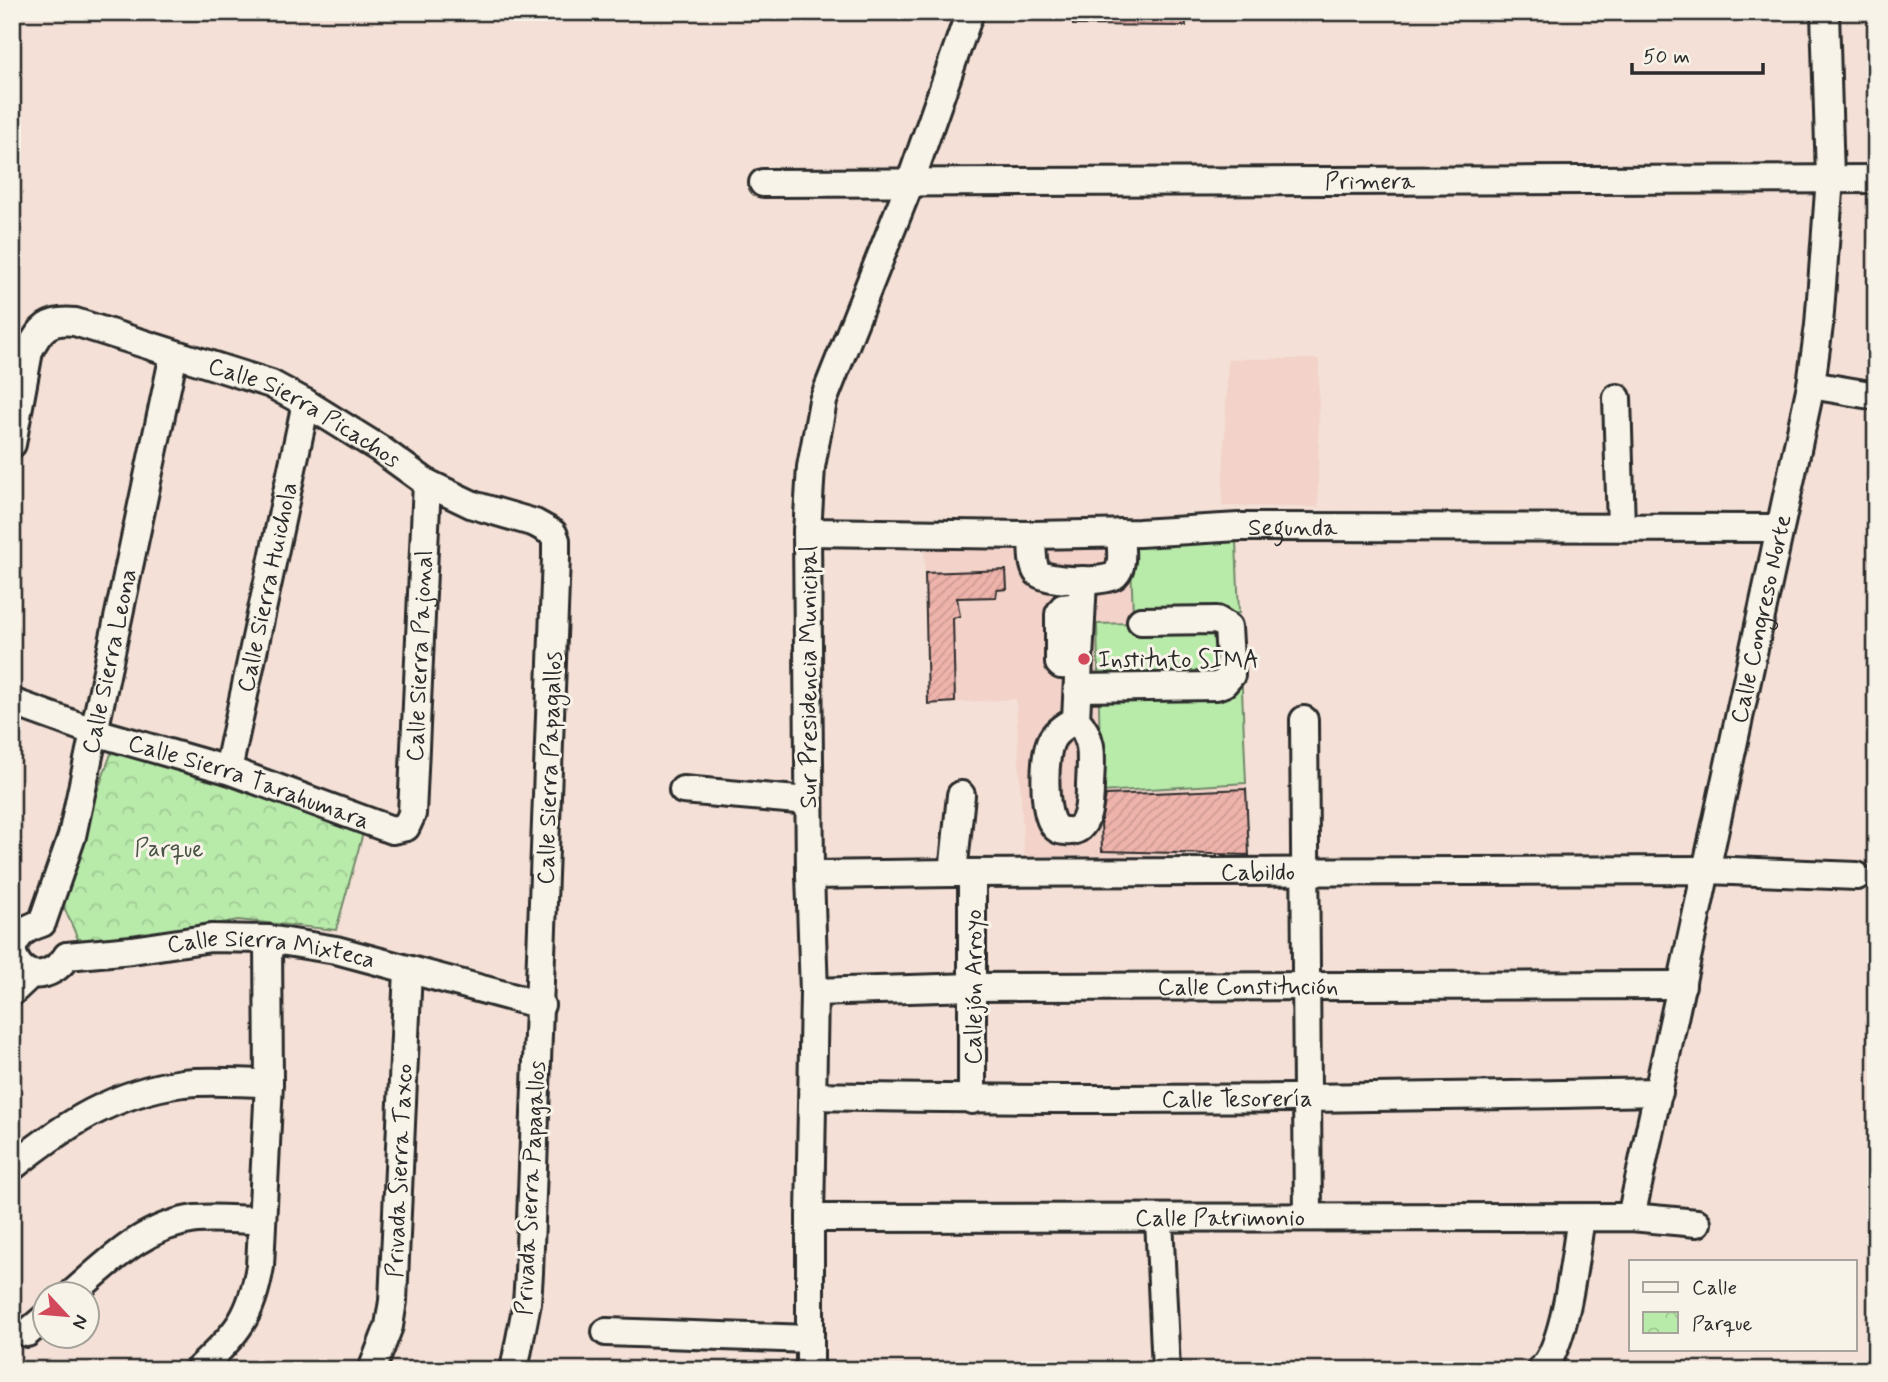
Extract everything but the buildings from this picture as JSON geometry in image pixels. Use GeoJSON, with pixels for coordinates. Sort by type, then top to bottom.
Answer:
{"type":"FeatureCollection","features":[{"type":"Feature","properties":{"kind":"street","name":"Sur Presidencia Municipal"},"geometry":{"type":"LineString","coordinates":[[810,1370],[814,992],[810,876],[807,532],[811,467],[823,401],[910,183],[970,12]]}},
{"type":"Feature","properties":{"kind":"street","name":"Calle Congreso Norte"},"geometry":{"type":"LineString","coordinates":[[1631,1217],[1811,385],[1819,325],[1830,178],[1825,12]]}},
{"type":"Feature","properties":{"kind":"street","name":"Primera"},"geometry":{"type":"LineString","coordinates":[[763,183],[1876,179]]}},
{"type":"Feature","properties":{"kind":"street","name":"Calle Sierra Picachos"},"geometry":{"type":"LineString","coordinates":[[12,444],[29,351],[35,338],[47,326],[60,320],[75,322],[271,384],[380,449],[427,483],[472,505],[535,523],[553,533]]}},
{"type":"Feature","properties":{"kind":"street","name":"Calle Sierra Leona"},"geometry":{"type":"LineString","coordinates":[[41,923],[72,836],[174,354]]}},
{"type":"Feature","properties":{"kind":"street"},"geometry":{"type":"LineString","coordinates":[[1811,385],[1876,396]]}},
{"type":"Feature","properties":{"kind":"street"},"geometry":{"type":"LineString","coordinates":[[1618,398],[1621,527]]}},
{"type":"Feature","properties":{"kind":"street","name":"Calle Sierra Huichola"},"geometry":{"type":"LineString","coordinates":[[228,770],[306,403]]}},
{"type":"Feature","properties":{"kind":"street","name":"Calle Sierra Pajonal"},"geometry":{"type":"LineString","coordinates":[[406,827],[412,814],[427,483]]}},
{"type":"Feature","properties":{"kind":"street","name":"Segunda"},"geometry":{"type":"LineString","coordinates":[[807,532],[1032,535],[1239,527],[1780,528]]}},
{"type":"Feature","properties":{"kind":"street","name":"Calle Sierra Papagallos"},"geometry":{"type":"LineString","coordinates":[[541,1004],[556,570],[556,540],[553,533]]}},
{"type":"Feature","properties":{"kind":"street"},"geometry":{"type":"LineString","coordinates":[[1032,535],[1038,575],[1049,579],[1083,580],[1111,578],[1116,575],[1121,563],[1120,533]]}},
{"type":"Feature","properties":{"kind":"street"},"geometry":{"type":"LineString","coordinates":[[1083,580],[1080,606],[1066,606],[1059,614],[1061,666],[1079,677],[1216,686],[1224,683],[1231,675],[1228,626],[1217,620],[1141,621]]}},
{"type":"Feature","properties":{"kind":"street"},"geometry":{"type":"LineString","coordinates":[[1076,719],[1079,677]]}},
{"type":"Feature","properties":{"kind":"street","name":"Calle Sierra Tarahumara"},"geometry":{"type":"LineString","coordinates":[[12,702],[95,732],[228,770],[392,830],[406,827]]}},
{"type":"Feature","properties":{"kind":"street"},"geometry":{"type":"LineString","coordinates":[[1304,720],[1308,1217]]}},
{"type":"Feature","properties":{"kind":"street"},"geometry":{"type":"LineString","coordinates":[[683,790],[809,801]]}},
{"type":"Feature","properties":{"kind":"street","name":"Callejón Arroyo"},"geometry":{"type":"LineString","coordinates":[[961,795],[963,873],[973,987],[972,1100]]}},
{"type":"Feature","properties":{"kind":"street","name":"Cabildo"},"geometry":{"type":"LineString","coordinates":[[810,876],[1708,870],[1857,876]]}},
{"type":"Feature","properties":{"kind":"street"},"geometry":{"type":"LineString","coordinates":[[22,983],[21,969],[12,950],[16,940],[26,929],[41,923],[61,932],[66,940],[67,956]]}},
{"type":"Feature","properties":{"kind":"street","name":"Calle Sierra Mixteca"},"geometry":{"type":"LineString","coordinates":[[22,983],[44,975],[60,965],[67,956],[132,950],[211,938],[268,939],[336,950],[541,1004]]}},
{"type":"Feature","properties":{"kind":"street"},"geometry":{"type":"LineString","coordinates":[[198,1370],[239,1326],[251,1306],[260,1266],[269,1083],[268,939]]}},
{"type":"Feature","properties":{"kind":"street","name":"Privada Sierra Taxco"},"geometry":{"type":"LineString","coordinates":[[372,1370],[382,1348],[393,1301],[408,970]]}},
{"type":"Feature","properties":{"kind":"street","name":"Calle Constitución"},"geometry":{"type":"LineString","coordinates":[[814,992],[973,987],[1682,985]]}},
{"type":"Feature","properties":{"kind":"street","name":"Privada Sierra Papagallos"},"geometry":{"type":"LineString","coordinates":[[514,1370],[527,1303],[541,1004]]}},
{"type":"Feature","properties":{"kind":"street"},"geometry":{"type":"LineString","coordinates":[[12,1167],[68,1125],[100,1106],[184,1083],[269,1083]]}},
{"type":"Feature","properties":{"kind":"street","name":"Calle Tesorería"},"geometry":{"type":"LineString","coordinates":[[813,1096],[972,1100],[1306,1099],[1659,1092]]}},
{"type":"Feature","properties":{"kind":"street","name":"Calle Patrimonio"},"geometry":{"type":"LineString","coordinates":[[810,1218],[1631,1217],[1697,1223]]}},
{"type":"Feature","properties":{"kind":"street"},"geometry":{"type":"LineString","coordinates":[[1540,1370],[1546,1365],[1558,1341],[1581,1218]]}},
{"type":"Feature","properties":{"kind":"street"},"geometry":{"type":"LineString","coordinates":[[89,1280],[144,1235],[159,1228],[197,1219],[262,1220]]}},
{"type":"Feature","properties":{"kind":"street"},"geometry":{"type":"LineString","coordinates":[[1159,1219],[1166,1370]]}},
{"type":"Feature","properties":{"kind":"street"},"geometry":{"type":"LineString","coordinates":[[606,1332],[809,1339]]}},
{"type":"Feature","properties":{"kind":"shaded area"},"geometry":{"type":"Polygon","coordinates":[[[1228,359],[1319,359],[1318,507],[1222,506],[1228,359]]]}},
{"type":"Feature","properties":{"kind":"shaded area","name":"Instituto SIMA"},"geometry":{"type":"Polygon","coordinates":[[[924,540],[1236,541],[1249,855],[1024,856],[1016,699],[928,704],[924,540]]]}},
{"type":"Feature","properties":{"kind":"green space"},"geometry":{"type":"Polygon","coordinates":[[[1130,540],[1236,541],[1239,613],[1133,614],[1130,540]]]}},
{"type":"Feature","properties":{"kind":"green space"},"geometry":{"type":"Polygon","coordinates":[[[1239,620],[1246,783],[1101,792],[1097,624],[1239,620]]]}},
{"type":"Feature","properties":{"kind":"green space","name":"Parque"},"geometry":{"type":"Polygon","coordinates":[[[115,743],[365,826],[336,930],[238,920],[117,943],[78,939],[59,896],[115,743]]]}},
{"type":"Feature","properties":{"kind":"place","name":"Instituto SIMA"},"geometry":{"type":"Point","coordinates":[1084,659]}}]}
